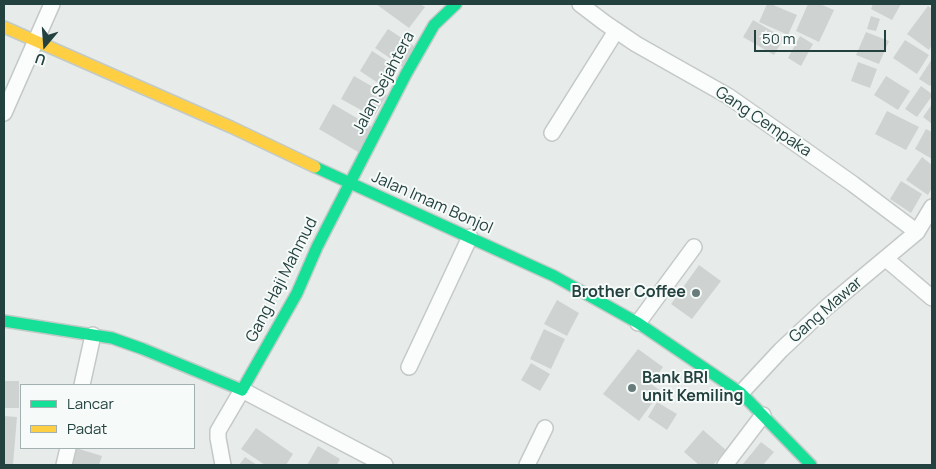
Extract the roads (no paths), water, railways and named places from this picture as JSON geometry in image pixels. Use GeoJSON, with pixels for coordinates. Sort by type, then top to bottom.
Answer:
{"type":"FeatureCollection","features":[{"type":"Feature","properties":{"kind":"main road","name":"Jalan Sejahtera"},"geometry":{"type":"LineString","coordinates":[[350,184],[406,74],[434,26],[456,4]]}},
{"type":"Feature","properties":{"kind":"main road","name":"Jalan Imam Bonjol"},"geometry":{"type":"LineString","coordinates":[[4,27],[34,42],[222,123],[350,184],[554,276],[638,322],[742,393],[811,465]]}},
{"type":"Feature","properties":{"kind":"main road","name":"Gang Haji Mahmud"},"geometry":{"type":"LineString","coordinates":[[242,390],[297,293],[317,247],[350,184]]}},
{"type":"Feature","properties":{"kind":"main road"},"geometry":{"type":"LineString","coordinates":[[4,321],[94,335],[125,342],[242,390]]}},
{"type":"Feature","properties":{"kind":"street"},"geometry":{"type":"LineString","coordinates":[[4,112],[52,4]]}},
{"type":"Feature","properties":{"kind":"street","name":"Gang Cempaka"},"geometry":{"type":"LineString","coordinates":[[580,4],[616,31],[660,59],[728,96],[853,184],[917,232]]}},
{"type":"Feature","properties":{"kind":"street"},"geometry":{"type":"LineString","coordinates":[[552,132],[616,31]]}},
{"type":"Feature","properties":{"kind":"street"},"geometry":{"type":"LineString","coordinates":[[917,232],[932,208]]}},
{"type":"Feature","properties":{"kind":"street","name":"Gang Mawar"},"geometry":{"type":"LineString","coordinates":[[742,393],[781,350],[827,308],[917,232]]}},
{"type":"Feature","properties":{"kind":"street"},"geometry":{"type":"LineString","coordinates":[[409,367],[470,237]]}},
{"type":"Feature","properties":{"kind":"street"},"geometry":{"type":"LineString","coordinates":[[638,322],[694,247]]}},
{"type":"Feature","properties":{"kind":"street"},"geometry":{"type":"LineString","coordinates":[[886,259],[932,298]]}},
{"type":"Feature","properties":{"kind":"street"},"geometry":{"type":"LineString","coordinates":[[82,384],[94,335]]}},
{"type":"Feature","properties":{"kind":"street"},"geometry":{"type":"LineString","coordinates":[[223,465],[218,431],[242,390],[384,465]]}},
{"type":"Feature","properties":{"kind":"street"},"geometry":{"type":"LineString","coordinates":[[725,465],[763,415]]}},
{"type":"Feature","properties":{"kind":"street"},"geometry":{"type":"LineString","coordinates":[[527,465],[545,428]]}},
{"type":"Feature","properties":{"kind":"street"},"geometry":{"type":"LineString","coordinates":[[64,465],[68,449]]}},
{"type":"Feature","properties":{"kind":"place","name":"Brother Coffee"},"geometry":{"type":"Point","coordinates":[696,293]}},
{"type":"Feature","properties":{"kind":"place","name":"Bank BRI unit Kemiling"},"geometry":{"type":"Point","coordinates":[632,388]}}]}
